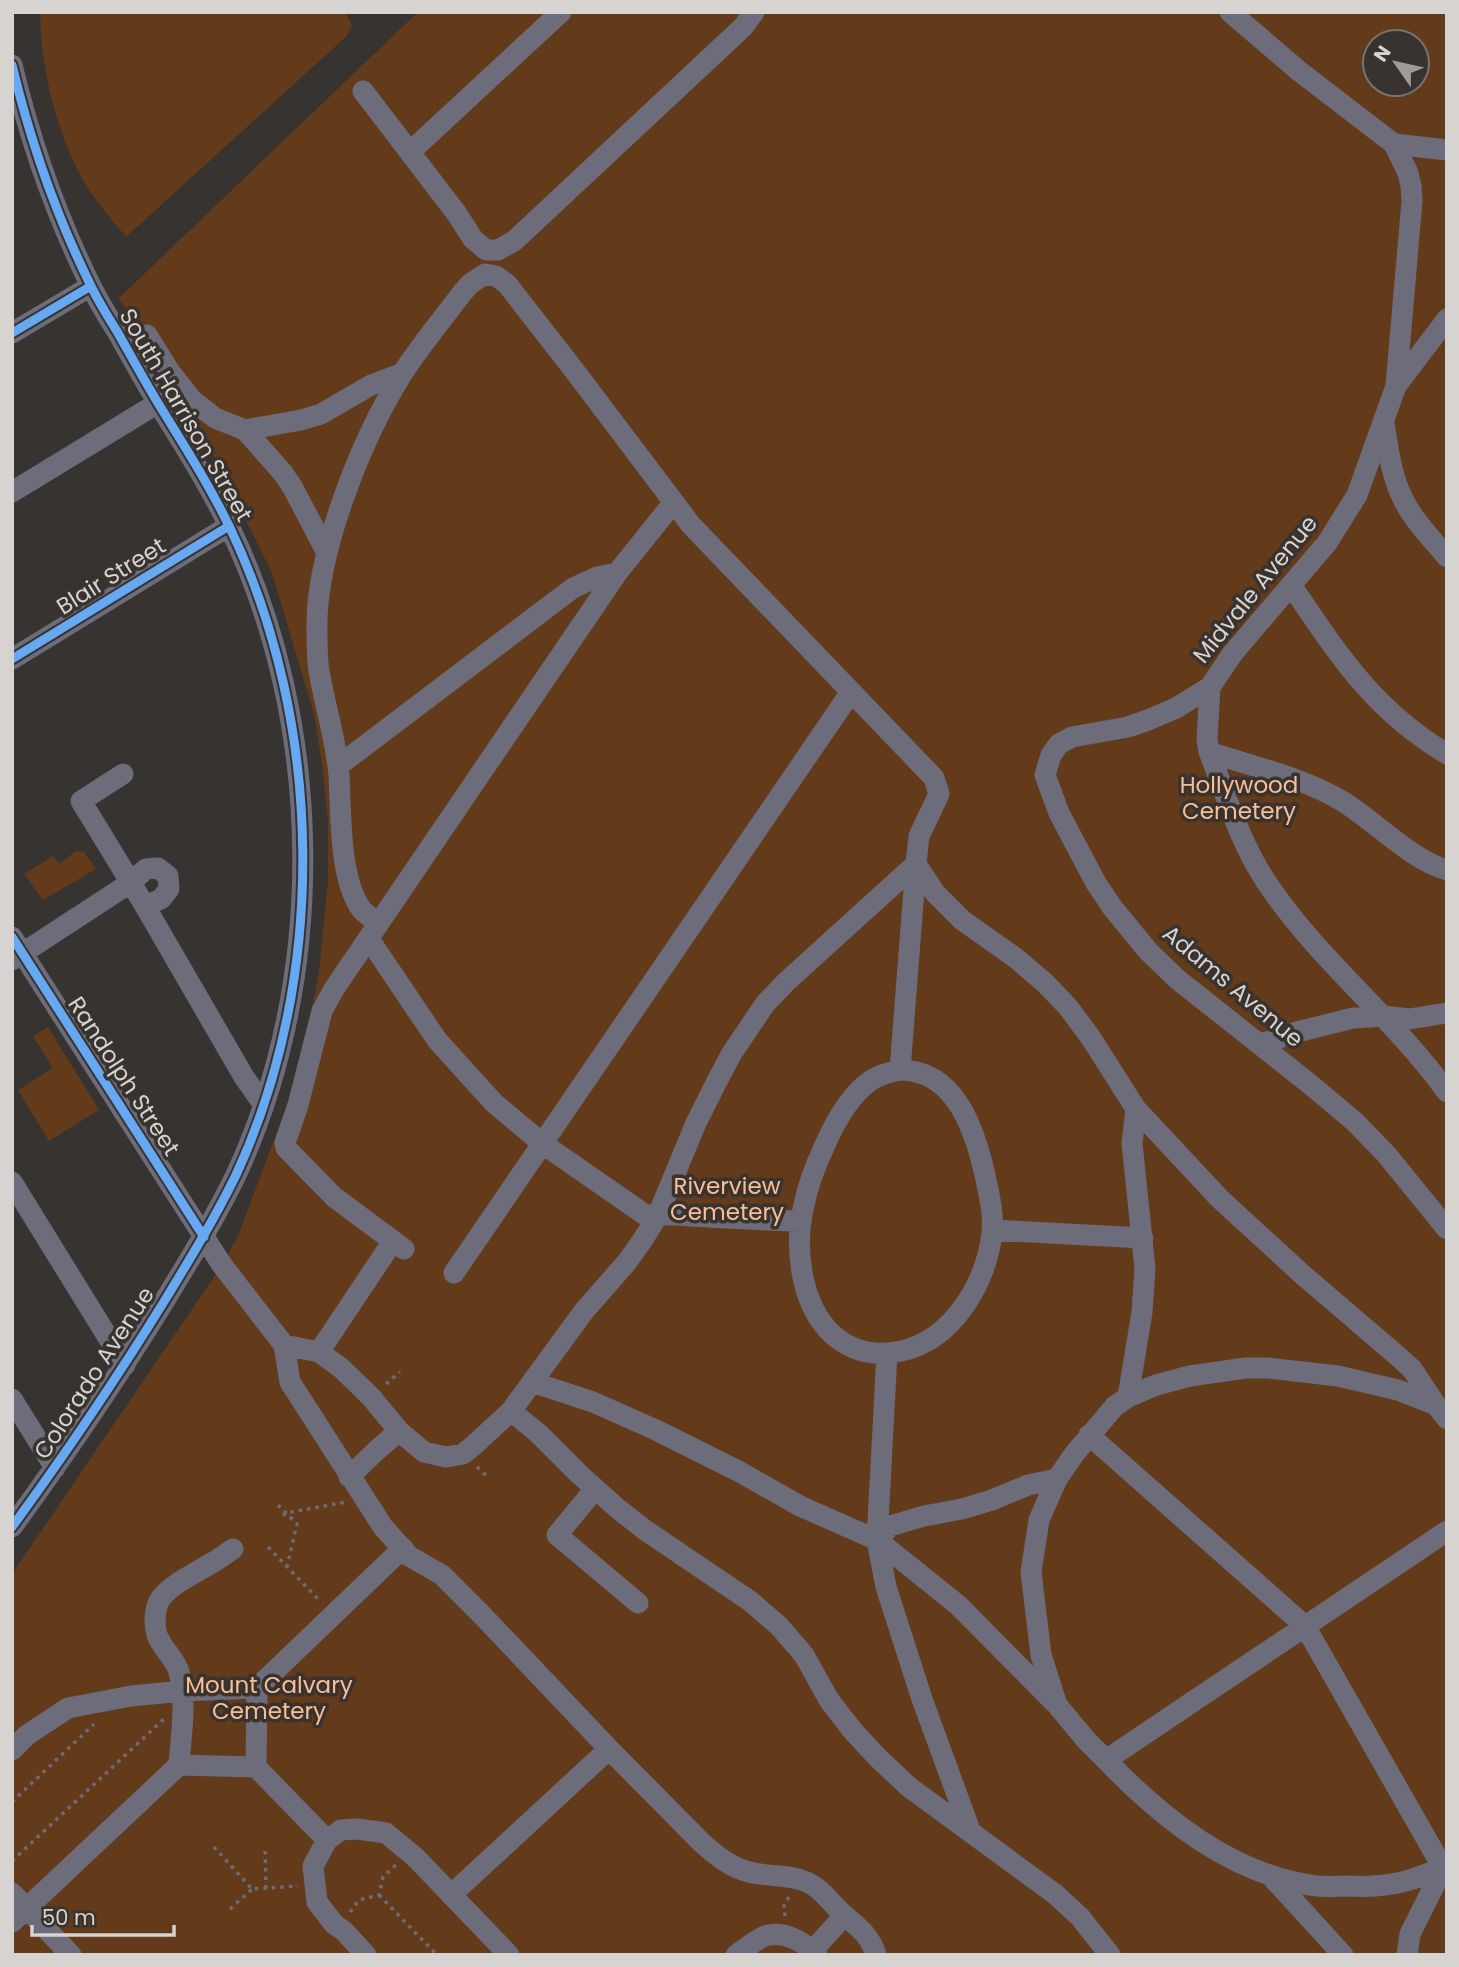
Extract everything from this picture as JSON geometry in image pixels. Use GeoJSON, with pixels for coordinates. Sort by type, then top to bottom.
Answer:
{"type":"FeatureCollection","features":[{"type":"Feature","properties":{"kind":"street"},"geometry":{"type":"LineString","coordinates":[[410,152],[561,12]]}},
{"type":"Feature","properties":{"kind":"street"},"geometry":{"type":"LineString","coordinates":[[363,91],[473,239],[486,250],[498,250],[514,241],[743,27],[754,12]]}},
{"type":"Feature","properties":{"kind":"street"},"geometry":{"type":"LineString","coordinates":[[1230,12],[1299,71],[1394,144],[1408,173],[1412,201],[1396,386]]}},
{"type":"Feature","properties":{"kind":"street","name":"South Harrison Street"},"geometry":{"type":"LineString","coordinates":[[12,65],[32,141],[66,231],[91,286],[201,472],[229,526],[251,574],[268,625],[286,695],[299,786],[303,875],[296,966],[281,1051],[237,1173],[204,1237]]}},
{"type":"Feature","properties":{"kind":"street"},"geometry":{"type":"LineString","coordinates":[[1394,144],[1447,150]]}},
{"type":"Feature","properties":{"kind":"street"},"geometry":{"type":"LineString","coordinates":[[485,274],[486,250]]}},
{"type":"Feature","properties":{"kind":"street"},"geometry":{"type":"LineString","coordinates":[[801,1221],[669,1214],[657,1217],[644,1214],[543,1144],[495,1103],[457,1063],[424,1021],[362,910],[348,878],[338,766],[319,670],[317,630],[327,553],[356,466],[380,413],[403,373],[462,293],[485,274],[496,275],[507,284],[691,525],[934,778],[939,794],[919,836],[900,1070]]}},
{"type":"Feature","properties":{"kind":"street"},"geometry":{"type":"LineString","coordinates":[[12,333],[91,286]]}},
{"type":"Feature","properties":{"kind":"street","name":"Midvale Avenue"},"geometry":{"type":"LineString","coordinates":[[1447,319],[1396,386],[1351,508],[1327,543],[1233,653],[1210,687],[1207,739],[1209,752],[1251,856],[1263,878],[1310,938],[1384,1016],[1447,1092]]}},
{"type":"Feature","properties":{"kind":"street"},"geometry":{"type":"LineString","coordinates":[[147,335],[183,390],[215,418],[245,430],[283,473],[327,553]]}},
{"type":"Feature","properties":{"kind":"street"},"geometry":{"type":"LineString","coordinates":[[245,430],[321,414],[371,385],[403,373]]}},
{"type":"Feature","properties":{"kind":"street"},"geometry":{"type":"LineString","coordinates":[[12,492],[158,403]]}},
{"type":"Feature","properties":{"kind":"street"},"geometry":{"type":"LineString","coordinates":[[1384,422],[1399,490],[1416,520],[1447,557]]}},
{"type":"Feature","properties":{"kind":"street"},"geometry":{"type":"LineString","coordinates":[[1360,485],[1399,490]]}},
{"type":"Feature","properties":{"kind":"street"},"geometry":{"type":"LineString","coordinates":[[319,1352],[376,1269],[399,1245],[334,1197],[289,1152],[285,1143],[301,1094],[322,1011],[334,989],[617,573],[674,502]]}},
{"type":"Feature","properties":{"kind":"street","name":"Blair Street"},"geometry":{"type":"LineString","coordinates":[[12,659],[229,526]]}},
{"type":"Feature","properties":{"kind":"street"},"geometry":{"type":"LineString","coordinates":[[338,766],[573,589],[597,577],[617,573]]}},
{"type":"Feature","properties":{"kind":"street"},"geometry":{"type":"LineString","coordinates":[[1291,585],[1370,692],[1400,722],[1447,754]]}},
{"type":"Feature","properties":{"kind":"street","name":"Adams Avenue"},"geometry":{"type":"LineString","coordinates":[[1210,687],[1148,720],[1064,741],[1051,755],[1045,771],[1045,779],[1059,813],[1096,883],[1148,951],[1169,972],[1261,1044],[1370,1136],[1447,1229]]}},
{"type":"Feature","properties":{"kind":"street"},"geometry":{"type":"LineString","coordinates":[[454,1273],[851,692]]}},
{"type":"Feature","properties":{"kind":"street"},"geometry":{"type":"LineString","coordinates":[[1209,752],[1316,787],[1356,809],[1428,862],[1447,870]]}},
{"type":"Feature","properties":{"kind":"street"},"geometry":{"type":"LineString","coordinates":[[122,774],[81,801],[244,1077],[263,1104]]}},
{"type":"Feature","properties":{"kind":"street"},"geometry":{"type":"LineString","coordinates":[[916,864],[934,893],[962,920],[1017,959],[1045,982],[1068,1007],[1136,1108],[1220,1199],[1249,1228],[1400,1357],[1412,1369],[1441,1412]]}},
{"type":"Feature","properties":{"kind":"street"},"geometry":{"type":"LineString","coordinates":[[876,1955],[874,1946],[863,1930],[834,1907],[822,1891],[806,1881],[749,1872],[720,1859],[609,1749],[442,1575],[409,1556],[383,1527],[290,1382],[284,1345],[319,1352],[341,1368],[371,1397],[399,1431],[424,1452],[446,1457],[463,1454],[511,1411],[584,1311],[627,1262],[657,1217],[696,1123],[732,1053],[765,1004],[916,864]]}},
{"type":"Feature","properties":{"kind":"street"},"geometry":{"type":"LineString","coordinates":[[16,950],[130,883],[139,874],[152,867],[158,868],[168,876],[169,889],[161,899],[145,906]]}},
{"type":"Feature","properties":{"kind":"street","name":"Randolph Street"},"geometry":{"type":"LineString","coordinates":[[16,950],[222,1265],[284,1345]]}},
{"type":"Feature","properties":{"kind":"street"},"geometry":{"type":"LineString","coordinates":[[1261,1044],[1330,1022],[1367,1016],[1409,1020],[1447,1013]]}},
{"type":"Feature","properties":{"kind":"street"},"geometry":{"type":"LineString","coordinates":[[900,1070],[910,1070],[936,1081],[964,1111],[977,1142],[992,1208],[992,1230],[989,1248],[971,1294],[944,1329],[926,1342],[915,1348],[887,1354],[871,1354],[848,1345],[830,1331],[815,1312],[805,1289],[801,1221],[809,1185],[828,1136],[853,1097],[870,1081],[900,1070]]}},
{"type":"Feature","properties":{"kind":"street"},"geometry":{"type":"LineString","coordinates":[[1128,1397],[1142,1312],[1145,1269],[1132,1143],[1136,1108]]}},
{"type":"Feature","properties":{"kind":"street"},"geometry":{"type":"LineString","coordinates":[[12,1182],[125,1365]]}},
{"type":"Feature","properties":{"kind":"street"},"geometry":{"type":"LineString","coordinates":[[992,1230],[1143,1238]]}},
{"type":"Feature","properties":{"kind":"street","name":"Colorado Avenue"},"geometry":{"type":"LineString","coordinates":[[12,1527],[125,1365],[204,1237]]}},
{"type":"Feature","properties":{"kind":"street"},"geometry":{"type":"LineString","coordinates":[[887,1354],[877,1540],[886,1587],[922,1699],[971,1833]]}},
{"type":"Feature","properties":{"kind":"street"},"geometry":{"type":"LineString","coordinates":[[1057,1705],[1041,1655],[1031,1572],[1039,1520],[1057,1479],[1089,1435],[1115,1406],[1156,1385],[1190,1376],[1246,1368],[1268,1368],[1364,1381],[1398,1390],[1441,1412]]}},
{"type":"Feature","properties":{"kind":"street"},"geometry":{"type":"LineString","coordinates":[[532,1382],[593,1402],[656,1430],[800,1506],[877,1540],[958,1605],[1140,1793],[1173,1821],[1241,1864],[1270,1875],[1317,1886],[1363,1886],[1402,1882],[1445,1867]]}},
{"type":"Feature","properties":{"kind":"street"},"geometry":{"type":"LineString","coordinates":[[12,1399],[55,1468]]}},
{"type":"Feature","properties":{"kind":"street"},"geometry":{"type":"LineString","coordinates":[[511,1411],[539,1434],[595,1489],[645,1530],[750,1601],[779,1626],[804,1655],[829,1700],[878,1758],[909,1787],[1055,1894],[1080,1917],[1110,1955]]}},
{"type":"Feature","properties":{"kind":"street"},"geometry":{"type":"LineString","coordinates":[[349,1477],[399,1431]]}},
{"type":"Feature","properties":{"kind":"street"},"geometry":{"type":"LineString","coordinates":[[1089,1435],[1305,1626],[1445,1867]]}},
{"type":"Feature","properties":{"kind":"street"},"geometry":{"type":"LineString","coordinates":[[877,1540],[890,1526],[962,1509],[1028,1485],[1057,1479]]}},
{"type":"Feature","properties":{"kind":"street"},"geometry":{"type":"LineString","coordinates":[[595,1489],[556,1535],[638,1603]]}},
{"type":"Feature","properties":{"kind":"street"},"geometry":{"type":"LineString","coordinates":[[1106,1760],[1447,1531]]}},
{"type":"Feature","properties":{"kind":"street"},"geometry":{"type":"LineString","coordinates":[[12,1750],[27,1735],[68,1707],[122,1698],[183,1696],[257,1688],[402,1548]]}},
{"type":"Feature","properties":{"kind":"street"},"geometry":{"type":"LineString","coordinates":[[179,1765],[183,1696],[178,1668],[157,1635],[157,1607],[161,1598],[191,1573],[233,1549]]}},
{"type":"Feature","properties":{"kind":"street"},"geometry":{"type":"LineString","coordinates":[[256,1767],[257,1688]]}},
{"type":"Feature","properties":{"kind":"street"},"geometry":{"type":"LineString","coordinates":[[451,1895],[609,1749]]}},
{"type":"Feature","properties":{"kind":"street"},"geometry":{"type":"LineString","coordinates":[[71,1955],[17,1907],[179,1765],[256,1767],[327,1840]]}},
{"type":"Feature","properties":{"kind":"street"},"geometry":{"type":"LineString","coordinates":[[366,1955],[317,1902],[313,1866],[327,1840],[341,1830],[374,1830],[386,1833],[415,1857],[509,1955]]}},
{"type":"Feature","properties":{"kind":"street"},"geometry":{"type":"LineString","coordinates":[[1407,1955],[1410,1934],[1445,1867]]}},
{"type":"Feature","properties":{"kind":"street"},"geometry":{"type":"LineString","coordinates":[[1270,1875],[1343,1955]]}},
{"type":"Feature","properties":{"kind":"street"},"geometry":{"type":"LineString","coordinates":[[736,1955],[765,1936],[780,1935],[806,1944],[815,1953],[844,1916]]}},
{"type":"Feature","properties":{"kind":"path"},"geometry":{"type":"LineString","coordinates":[[285,1515],[348,1502]]}},
{"type":"Feature","properties":{"kind":"path"},"geometry":{"type":"LineString","coordinates":[[278,1505],[285,1515],[297,1524],[287,1567]]}},
{"type":"Feature","properties":{"kind":"path"},"geometry":{"type":"LineString","coordinates":[[268,1547],[334,1614]]}},
{"type":"Feature","properties":{"kind":"path"},"geometry":{"type":"LineString","coordinates":[[12,1861],[183,1696]]}},
{"type":"Feature","properties":{"kind":"path"},"geometry":{"type":"LineString","coordinates":[[12,1802],[122,1698]]}},
{"type":"Feature","properties":{"kind":"path"},"geometry":{"type":"LineString","coordinates":[[214,1847],[252,1889]]}},
{"type":"Feature","properties":{"kind":"path"},"geometry":{"type":"LineString","coordinates":[[265,1851],[266,1888]]}},
{"type":"Feature","properties":{"kind":"path"},"geometry":{"type":"LineString","coordinates":[[379,1895],[387,1871],[415,1857]]}},
{"type":"Feature","properties":{"kind":"path"},"geometry":{"type":"LineString","coordinates":[[794,1938],[785,1918],[784,1905],[806,1881]]}},
{"type":"Feature","properties":{"kind":"path"},"geometry":{"type":"LineString","coordinates":[[230,1909],[252,1889],[314,1885]]}},
{"type":"Feature","properties":{"kind":"path"},"geometry":{"type":"LineString","coordinates":[[344,1931],[353,1906],[368,1897],[379,1895]]}},
{"type":"Feature","properties":{"kind":"path"},"geometry":{"type":"LineString","coordinates":[[379,1895],[437,1955]]}},
{"type":"Feature","properties":{"kind":"green space"},"geometry":{"type":"Polygon","coordinates":[[[40,12],[345,12],[352,25],[347,36],[126,237],[83,180],[62,133],[46,73],[40,12]]]}},
{"type":"Feature","properties":{"kind":"green space","name":"Riverview Cemetery"},"geometry":{"type":"Polygon","coordinates":[[[418,12],[1447,12],[1447,1955],[12,1955],[12,1574],[222,1265],[238,1236],[296,1081],[319,972],[328,881],[328,821],[314,714],[272,573],[215,458],[119,298],[418,12]]]}},
{"type":"Feature","properties":{"kind":"green space"},"geometry":{"type":"Polygon","coordinates":[[[76,851],[84,852],[96,869],[43,900],[24,874],[53,856],[59,864],[76,851]]]}},
{"type":"Feature","properties":{"kind":"green space"},"geometry":{"type":"Polygon","coordinates":[[[48,1027],[99,1110],[49,1141],[18,1090],[53,1068],[33,1036],[48,1027]]]}},
{"type":"Feature","properties":{"kind":"cycle path"},"geometry":{"type":"LineString","coordinates":[[12,65],[45,177],[78,258],[100,303],[222,512],[261,604],[284,684],[297,767],[303,851],[299,935],[287,1018],[266,1098],[236,1175],[220,1207],[147,1329],[91,1415],[12,1527]]}},
{"type":"Feature","properties":{"kind":"cycle path"},"geometry":{"type":"LineString","coordinates":[[12,333],[91,286]]}},
{"type":"Feature","properties":{"kind":"cycle path"},"geometry":{"type":"LineString","coordinates":[[12,659],[229,526]]}},
{"type":"Feature","properties":{"kind":"cycle path"},"geometry":{"type":"LineString","coordinates":[[12,937],[204,1237]]}},
{"type":"Feature","properties":{"kind":"park label","name":"Hollywood Cemetery"},"geometry":{"type":"Point","coordinates":[1239,798]}},
{"type":"Feature","properties":{"kind":"park label","name":"Mount Calvary Cemetery"},"geometry":{"type":"Point","coordinates":[269,1698]}}]}
